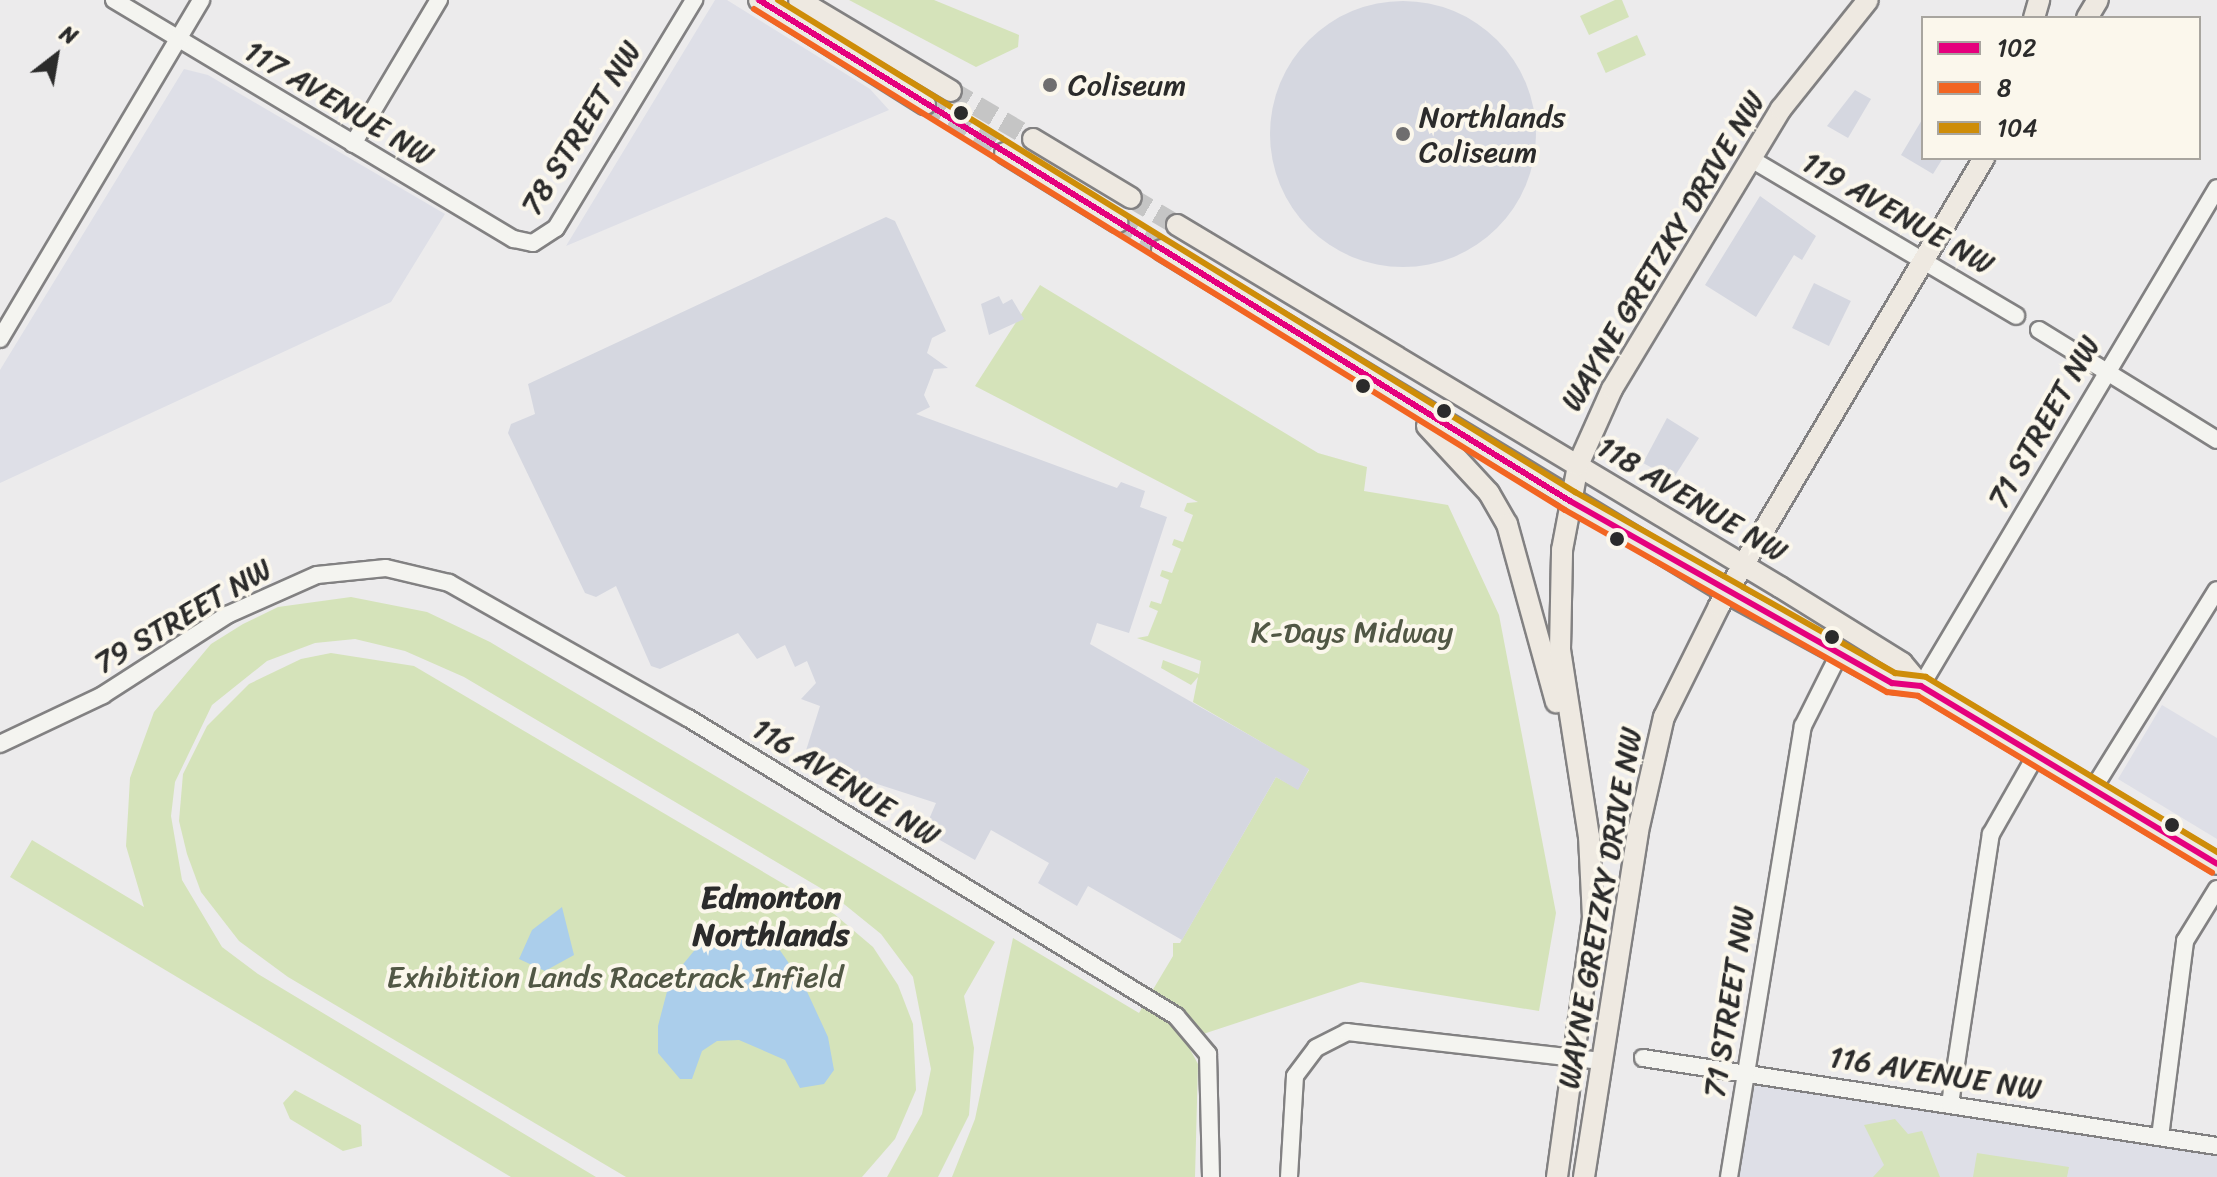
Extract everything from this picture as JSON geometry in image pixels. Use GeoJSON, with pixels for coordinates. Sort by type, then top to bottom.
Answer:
{"type":"FeatureCollection","features":[{"type":"Feature","properties":{"kind":"main road"},"geometry":{"type":"LineString","coordinates":[[759,0],[925,104]]}},
{"type":"Feature","properties":{"kind":"main road"},"geometry":{"type":"LineString","coordinates":[[799,0],[951,91]]}},
{"type":"Feature","properties":{"kind":"main road","name":"WAYNE GRETZKY DRIVE NW"},"geometry":{"type":"LineString","coordinates":[[1557,1177],[1593,918],[1560,649],[1570,501],[1578,465],[1612,389],[1751,159],[1819,56],[1868,0]]}},
{"type":"Feature","properties":{"kind":"main road"},"geometry":{"type":"LineString","coordinates":[[1033,139],[1131,198]]}},
{"type":"Feature","properties":{"kind":"main road"},"geometry":{"type":"LineString","coordinates":[[1005,153],[1117,222]]}},
{"type":"Feature","properties":{"kind":"main road","name":"WAYNE GRETZKY DRIVE NW"},"geometry":{"type":"LineString","coordinates":[[1584,1177],[1656,746],[1675,688],[1727,593],[1926,264],[1983,160]]}},
{"type":"Feature","properties":{"kind":"main road"},"geometry":{"type":"LineString","coordinates":[[1973,183],[1996,160]]}},
{"type":"Feature","properties":{"kind":"main road","name":"118 AVENUE NW"},"geometry":{"type":"LineString","coordinates":[[1177,225],[1744,565],[1902,663],[1921,686],[2217,864]]}},
{"type":"Feature","properties":{"kind":"main road","name":"118 AVENUE NW"},"geometry":{"type":"LineString","coordinates":[[1162,250],[1375,384],[1727,593],[1892,683],[1921,686]]}},
{"type":"Feature","properties":{"kind":"main road"},"geometry":{"type":"LineString","coordinates":[[1375,384],[1439,436],[1489,493],[1507,524],[1577,771]]}},
{"type":"Feature","properties":{"kind":"street","name":"117 AVENUE NW"},"geometry":{"type":"LineString","coordinates":[[114,0],[514,239],[539,242]]}},
{"type":"Feature","properties":{"kind":"street"},"geometry":{"type":"LineString","coordinates":[[0,339],[201,0]]}},
{"type":"Feature","properties":{"kind":"street"},"geometry":{"type":"LineString","coordinates":[[353,144],[439,0]]}},
{"type":"Feature","properties":{"kind":"street","name":"78 STREET NW"},"geometry":{"type":"LineString","coordinates":[[539,242],[556,228],[694,0]]}},
{"type":"Feature","properties":{"kind":"street","name":"119 AVENUE NW"},"geometry":{"type":"LineString","coordinates":[[1751,159],[2016,316]]}},
{"type":"Feature","properties":{"kind":"street","name":"71 STREET NW"},"geometry":{"type":"LineString","coordinates":[[1921,686],[2217,188]]}},
{"type":"Feature","properties":{"kind":"street"},"geometry":{"type":"LineString","coordinates":[[2039,330],[2217,440]]}},
{"type":"Feature","properties":{"kind":"street","name":"79 STREET NW"},"geometry":{"type":"LineString","coordinates":[[0,744],[103,695],[227,615],[296,582],[343,570],[386,568],[449,583]]}},
{"type":"Feature","properties":{"kind":"street","name":"116 AVENUE NW"},"geometry":{"type":"LineString","coordinates":[[449,583],[688,718],[1176,1016],[1204,1044],[1211,1070],[1211,1177]]}},
{"type":"Feature","properties":{"kind":"street"},"geometry":{"type":"LineString","coordinates":[[2093,789],[2217,590]]}},
{"type":"Feature","properties":{"kind":"street","name":"71 STREET NW"},"geometry":{"type":"LineString","coordinates":[[1729,1177],[1803,726],[1839,654]]}},
{"type":"Feature","properties":{"kind":"street"},"geometry":{"type":"LineString","coordinates":[[1950,1104],[1991,834],[2036,755]]}},
{"type":"Feature","properties":{"kind":"street"},"geometry":{"type":"LineString","coordinates":[[2160,1137],[2185,941],[2217,889]]}},
{"type":"Feature","properties":{"kind":"street"},"geometry":{"type":"LineString","coordinates":[[1289,1177],[1295,1076],[1316,1048],[1347,1032],[1602,1061]]}},
{"type":"Feature","properties":{"kind":"street","name":"116 AVENUE NW"},"geometry":{"type":"LineString","coordinates":[[1643,1058],[1746,1071],[2217,1146]]}},
{"type":"Feature","properties":{"kind":"shaded area"},"geometry":{"type":"Polygon","coordinates":[[[715,0],[727,0],[870,89],[889,110],[566,246],[715,0]]]}},
{"type":"Feature","properties":{"kind":"shaded area"},"geometry":{"type":"Polygon","coordinates":[[[184,69],[208,75],[445,214],[391,302],[0,483],[0,370],[184,69]]]}},
{"type":"Feature","properties":{"kind":"shaded area"},"geometry":{"type":"Polygon","coordinates":[[[2162,705],[2217,738],[2217,839],[2118,779],[2162,705]]]}},
{"type":"Feature","properties":{"kind":"shaded area"},"geometry":{"type":"Polygon","coordinates":[[[1762,1082],[2217,1154],[2217,1177],[1737,1177],[1750,1091],[1762,1082]]]}},
{"type":"Feature","properties":{"kind":"green space"},"geometry":{"type":"Polygon","coordinates":[[[849,0],[934,0],[1019,35],[1018,47],[976,67],[849,0]]]}},
{"type":"Feature","properties":{"kind":"green space"},"geometry":{"type":"Polygon","coordinates":[[[1615,0],[1622,0],[1629,17],[1589,35],[1580,16],[1615,0]]]}},
{"type":"Feature","properties":{"kind":"green space"},"geometry":{"type":"Polygon","coordinates":[[[1637,35],[1646,55],[1606,73],[1597,53],[1637,35]]]}},
{"type":"Feature","properties":{"kind":"green space","name":"K-Days Midway"},"geometry":{"type":"Polygon","coordinates":[[[1040,285],[1318,453],[1367,467],[1364,491],[1448,505],[1499,615],[1556,913],[1539,1011],[1361,982],[1185,1040],[1198,1064],[1195,1177],[952,1177],[975,1119],[1013,938],[1139,1013],[1173,956],[1173,943],[1180,943],[1276,777],[1298,789],[1309,770],[1193,702],[1198,677],[1191,685],[1161,668],[1163,660],[1199,674],[1201,661],[1137,638],[1148,636],[1158,611],[1149,607],[1151,601],[1161,604],[1169,580],[1160,576],[1162,570],[1172,573],[1181,549],[1172,545],[1174,539],[1183,542],[1193,515],[1184,511],[1187,503],[1198,502],[975,386],[1040,285]]]}},
{"type":"Feature","properties":{"kind":"green space"},"geometry":{"type":"Polygon","coordinates":[[[351,597],[427,612],[490,642],[995,942],[964,996],[974,1048],[969,1115],[938,1177],[887,1177],[922,1114],[931,1069],[913,977],[881,934],[834,896],[464,677],[405,651],[355,639],[315,643],[267,661],[212,705],[175,782],[171,816],[182,880],[222,947],[258,974],[596,1177],[511,1177],[10,877],[32,840],[144,907],[126,846],[130,778],[154,712],[211,644],[243,624],[278,607],[351,597]]]}},
{"type":"Feature","properties":{"kind":"green space","name":"Exhibition Lands Racetrack Infield"},"geometry":{"type":"Polygon","coordinates":[[[331,653],[414,666],[833,913],[873,947],[898,985],[913,1024],[916,1090],[895,1139],[862,1177],[626,1177],[288,977],[239,941],[201,892],[187,854],[179,821],[183,774],[207,726],[249,684],[301,659],[331,653]]]}},
{"type":"Feature","properties":{"kind":"green space"},"geometry":{"type":"Polygon","coordinates":[[[295,1090],[361,1125],[362,1146],[343,1151],[290,1119],[283,1103],[295,1090]]]}},
{"type":"Feature","properties":{"kind":"green space"},"geometry":{"type":"Polygon","coordinates":[[[1895,1119],[1908,1134],[1922,1131],[1940,1177],[1873,1177],[1884,1165],[1864,1125],[1895,1119]]]}},
{"type":"Feature","properties":{"kind":"green space"},"geometry":{"type":"Polygon","coordinates":[[[1977,1153],[2069,1167],[2067,1177],[1973,1177],[1977,1153]]]}},
{"type":"Feature","properties":{"kind":"water"},"geometry":{"type":"Polygon","coordinates":[[[562,907],[574,955],[545,971],[519,959],[532,930],[562,907]]]}},
{"type":"Feature","properties":{"kind":"water"},"geometry":{"type":"Polygon","coordinates":[[[744,934],[770,936],[804,985],[828,1037],[834,1070],[824,1084],[800,1088],[785,1060],[739,1040],[717,1041],[702,1051],[692,1079],[680,1079],[658,1053],[658,1026],[670,980],[703,940],[744,934]]]}},
{"type":"Feature","properties":{"kind":"building","name":"Northlands Coliseum"},"geometry":{"type":"Polygon","coordinates":[[[1403,1],[1454,11],[1497,40],[1526,83],[1536,134],[1526,185],[1497,228],[1454,257],[1403,267],[1352,257],[1309,228],[1280,185],[1270,134],[1280,83],[1309,40],[1352,11],[1403,1]]]}},
{"type":"Feature","properties":{"kind":"building"},"geometry":{"type":"Polygon","coordinates":[[[1855,90],[1871,99],[1848,138],[1827,126],[1855,90]]]}},
{"type":"Feature","properties":{"kind":"building"},"geometry":{"type":"Polygon","coordinates":[[[1921,121],[1921,160],[1942,160],[1933,174],[1901,155],[1921,121]]]}},
{"type":"Feature","properties":{"kind":"building"},"geometry":{"type":"Polygon","coordinates":[[[1760,196],[1816,236],[1802,260],[1794,255],[1756,317],[1705,285],[1760,196]]]}},
{"type":"Feature","properties":{"kind":"building"},"geometry":{"type":"Polygon","coordinates":[[[886,217],[895,221],[946,331],[932,338],[927,353],[948,368],[934,369],[924,395],[930,407],[916,414],[1117,488],[1121,482],[1145,491],[1140,507],[1167,517],[1129,633],[1097,623],[1090,644],[1309,769],[1298,790],[1276,777],[1182,940],[1088,886],[1077,906],[1038,883],[1049,863],[991,830],[975,860],[924,831],[936,803],[803,760],[820,706],[801,699],[816,683],[807,661],[795,667],[785,645],[757,659],[738,633],[660,669],[651,666],[616,586],[596,597],[585,593],[508,433],[511,424],[535,414],[528,384],[886,217]]]}},
{"type":"Feature","properties":{"kind":"building"},"geometry":{"type":"Polygon","coordinates":[[[1814,283],[1851,301],[1829,346],[1792,328],[1814,283]]]}},
{"type":"Feature","properties":{"kind":"building"},"geometry":{"type":"Polygon","coordinates":[[[999,296],[1003,304],[1012,299],[1024,319],[989,335],[981,304],[999,296]]]}},
{"type":"Feature","properties":{"kind":"building"},"geometry":{"type":"Polygon","coordinates":[[[1667,418],[1699,438],[1673,479],[1643,463],[1667,418]]]}},
{"type":"Feature","properties":{"kind":"tunnel"},"geometry":{"type":"LineString","coordinates":[[951,91],[1033,139]]}},
{"type":"Feature","properties":{"kind":"tunnel"},"geometry":{"type":"LineString","coordinates":[[925,104],[1005,153]]}},
{"type":"Feature","properties":{"kind":"tunnel"},"geometry":{"type":"LineString","coordinates":[[1131,198],[1177,225]]}},
{"type":"Feature","properties":{"kind":"tunnel"},"geometry":{"type":"LineString","coordinates":[[1117,222],[1162,250]]}},
{"type":"Feature","properties":{"kind":"transit line","name":"102"},"geometry":{"type":"LineString","coordinates":[[759,0],[1570,501],[1892,683],[1921,686],[2217,864]]}},
{"type":"Feature","properties":{"kind":"transit line","name":"104"},"geometry":{"type":"LineString","coordinates":[[778,0],[1575,492],[1895,673],[1926,677],[2217,852]]}},
{"type":"Feature","properties":{"kind":"transit line","name":"8"},"geometry":{"type":"LineString","coordinates":[[754,9],[1565,510],[1887,692],[1918,696],[2212,873]]}},
{"type":"Feature","properties":{"kind":"place","name":"Coliseum"},"geometry":{"type":"Point","coordinates":[1050,85]}},
{"type":"Feature","properties":{"kind":"place","name":"Northlands Coliseum"},"geometry":{"type":"Point","coordinates":[1403,134]}},
{"type":"Feature","properties":{"kind":"district","name":"Edmonton Northlands"},"geometry":{"type":"Point","coordinates":[771,918]}}]}
